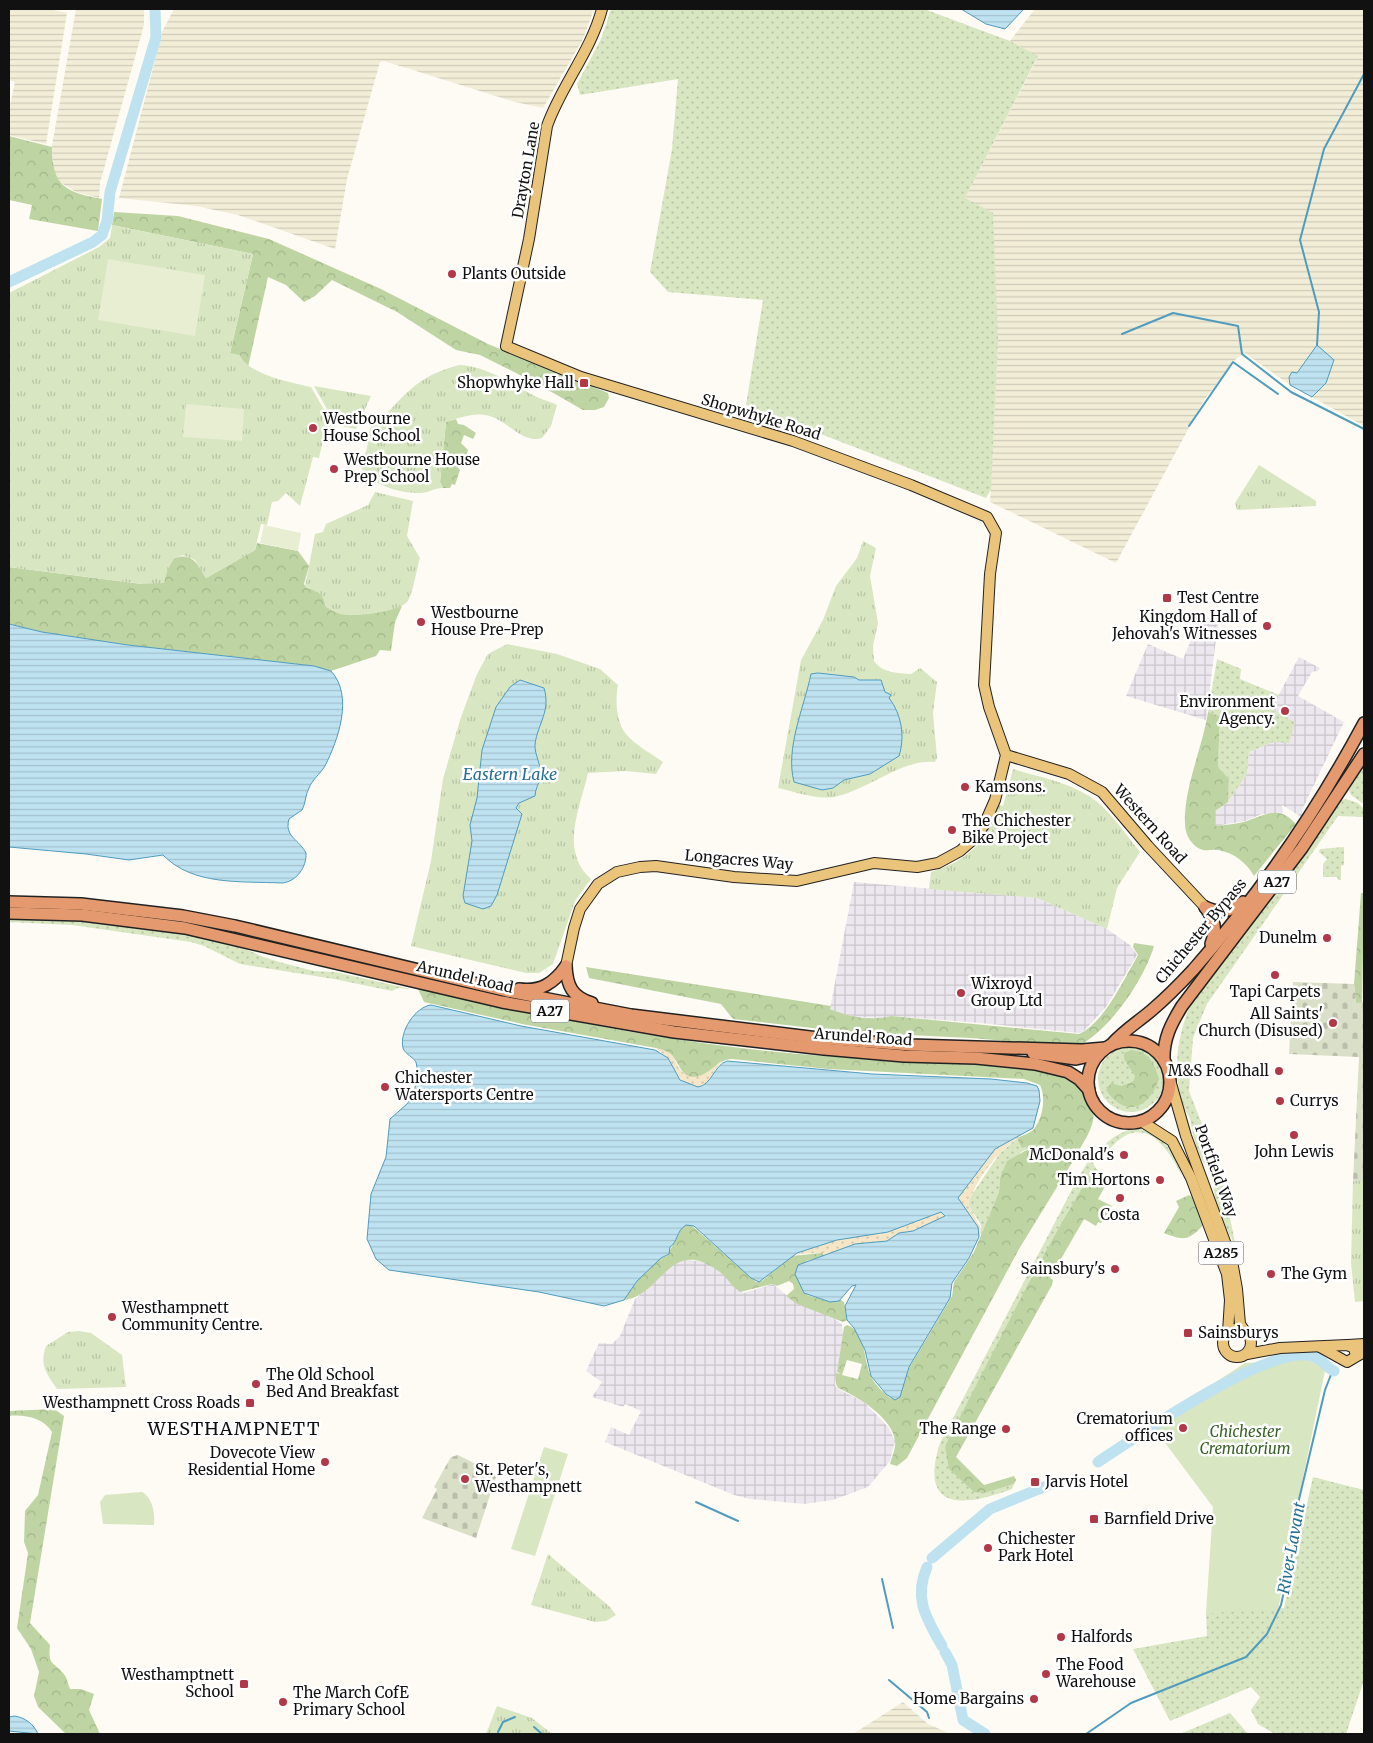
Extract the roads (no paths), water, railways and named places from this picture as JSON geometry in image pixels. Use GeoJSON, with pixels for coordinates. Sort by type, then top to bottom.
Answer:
{"type":"FeatureCollection","features":[{"type":"Feature","properties":{"kind":"highway","name":"Chichester Bypass"},"geometry":{"type":"LineString","coordinates":[[1105,1049],[1122,1032],[1173,991],[1208,951],[1254,893],[1337,775],[1364,723]]}},
{"type":"Feature","properties":{"kind":"highway","name":"Chichester Bypass"},"geometry":{"type":"LineString","coordinates":[[1164,1061],[1164,1047],[1170,1026],[1182,1006],[1302,848],[1364,754]]}},
{"type":"Feature","properties":{"kind":"highway"},"geometry":{"type":"LineString","coordinates":[[1205,906],[1218,911],[1234,909],[1254,893]]}},
{"type":"Feature","properties":{"kind":"highway","name":"Arundel Road"},"geometry":{"type":"LineString","coordinates":[[9,902],[81,904],[183,916],[235,926],[475,984],[631,1015],[818,1038],[910,1045],[1000,1047],[1068,1059],[1086,1058],[1105,1049]]}},
{"type":"Feature","properties":{"kind":"highway"},"geometry":{"type":"LineString","coordinates":[[1205,906],[1214,919],[1216,929],[1208,951]]}},
{"type":"Feature","properties":{"kind":"highway","name":"Arundel Road"},"geometry":{"type":"LineString","coordinates":[[9,913],[82,915],[186,928],[502,1002],[674,1032],[824,1049],[904,1056],[976,1058],[1035,1064],[1068,1072],[1079,1078],[1089,1090]]}},
{"type":"Feature","properties":{"kind":"highway"},"geometry":{"type":"LineString","coordinates":[[475,984],[523,990],[539,988],[552,983],[566,966]]}},
{"type":"Feature","properties":{"kind":"highway"},"geometry":{"type":"LineString","coordinates":[[566,966],[567,984],[581,1000],[631,1015]]}},
{"type":"Feature","properties":{"kind":"highway"},"geometry":{"type":"LineString","coordinates":[[1130,1041],[1144,1044],[1155,1051],[1164,1061],[1170,1080],[1169,1088],[1162,1105],[1150,1117],[1141,1121],[1124,1122],[1106,1116],[1093,1101],[1089,1090],[1090,1071],[1105,1049],[1130,1041]]}},
{"type":"Feature","properties":{"kind":"main road","name":"Drayton Lane"},"geometry":{"type":"LineString","coordinates":[[506,346],[529,239],[547,126],[553,109],[590,40],[602,9]]}},
{"type":"Feature","properties":{"kind":"main road","name":"Shopwhyke Road"},"geometry":{"type":"LineString","coordinates":[[506,346],[581,377],[793,442],[911,485],[987,517],[996,533],[990,574],[984,684],[989,707],[1006,755]]}},
{"type":"Feature","properties":{"kind":"main road","name":"Western Road"},"geometry":{"type":"LineString","coordinates":[[1006,755],[1069,774],[1102,792],[1148,846],[1205,906]]}},
{"type":"Feature","properties":{"kind":"main road","name":"Longacres Way"},"geometry":{"type":"LineString","coordinates":[[566,966],[580,909],[598,884],[617,872],[656,866],[734,877],[797,881],[874,863],[917,867],[938,864],[975,838],[984,825],[996,800],[1006,755]]}},
{"type":"Feature","properties":{"kind":"main road","name":"Portfield Way"},"geometry":{"type":"LineString","coordinates":[[1170,1080],[1186,1136],[1232,1261],[1240,1324],[1244,1330]]}},
{"type":"Feature","properties":{"kind":"main road","name":"Portfield Way"},"geometry":{"type":"LineString","coordinates":[[1141,1121],[1172,1141],[1192,1178],[1228,1274],[1230,1300],[1228,1332]]}},
{"type":"Feature","properties":{"kind":"main road"},"geometry":{"type":"LineString","coordinates":[[1280,1348],[1251,1339],[1244,1330],[1235,1329],[1228,1332],[1223,1342],[1225,1351],[1235,1357],[1280,1348],[1364,1344]]}},
{"type":"Feature","properties":{"kind":"main road"},"geometry":{"type":"LineString","coordinates":[[1247,1354],[1251,1348],[1251,1339]]}},
{"type":"Feature","properties":{"kind":"main road"},"geometry":{"type":"LineString","coordinates":[[1314,1346],[1348,1362],[1360,1354],[1348,1345]]}},
{"type":"Feature","properties":{"kind":"main road"},"geometry":{"type":"LineString","coordinates":[[1340,1357],[1341,1349],[1348,1345]]}},
{"type":"Feature","properties":{"kind":"water"},"geometry":{"type":"Polygon","coordinates":[[[961,9],[1024,9],[1005,29],[986,24],[961,9]]]}},
{"type":"Feature","properties":{"kind":"water"},"geometry":{"type":"Polygon","coordinates":[[[1317,345],[1334,360],[1326,383],[1312,397],[1290,385],[1289,377],[1292,372],[1297,373],[1317,345]]]}},
{"type":"Feature","properties":{"kind":"water"},"geometry":{"type":"Polygon","coordinates":[[[9,624],[42,632],[128,645],[314,666],[331,671],[338,681],[342,693],[342,718],[339,731],[325,766],[312,782],[302,810],[289,819],[288,825],[290,834],[306,853],[305,863],[300,873],[292,880],[282,883],[218,880],[188,872],[175,865],[163,855],[129,860],[9,847],[9,624]]]}},
{"type":"Feature","properties":{"kind":"water"},"geometry":{"type":"Polygon","coordinates":[[[811,674],[854,677],[859,680],[881,680],[885,692],[891,695],[889,698],[897,712],[902,734],[899,756],[870,774],[844,780],[833,788],[822,790],[794,782],[792,769],[796,728],[811,674]]]}},
{"type":"Feature","properties":{"kind":"water","name":"Eastern Lake"},"geometry":{"type":"Polygon","coordinates":[[[520,680],[544,688],[546,696],[545,710],[535,744],[541,774],[535,796],[519,803],[516,808],[522,814],[497,895],[491,906],[483,909],[465,903],[463,896],[472,841],[470,825],[477,798],[482,750],[496,707],[510,687],[520,680]]]}},
{"type":"Feature","properties":{"kind":"water"},"geometry":{"type":"Polygon","coordinates":[[[431,1005],[521,1026],[655,1050],[668,1058],[680,1080],[698,1087],[707,1083],[719,1066],[727,1061],[872,1074],[991,1079],[1027,1083],[1037,1086],[1040,1101],[1033,1128],[995,1149],[958,1198],[978,1227],[979,1237],[969,1258],[952,1283],[950,1298],[909,1367],[900,1397],[895,1400],[886,1394],[871,1376],[865,1350],[854,1328],[847,1320],[845,1306],[856,1285],[852,1286],[839,1301],[830,1302],[804,1293],[795,1274],[798,1265],[855,1244],[887,1241],[899,1233],[913,1231],[945,1216],[941,1212],[888,1232],[837,1240],[797,1253],[759,1282],[751,1278],[694,1226],[686,1225],[680,1230],[673,1245],[670,1247],[669,1254],[661,1258],[637,1281],[624,1300],[604,1306],[539,1292],[389,1270],[376,1259],[367,1239],[371,1194],[386,1157],[390,1119],[407,1104],[414,1093],[418,1073],[416,1062],[403,1048],[403,1035],[414,1015],[419,1010],[431,1005]]]}},
{"type":"Feature","properties":{"kind":"water"},"geometry":{"type":"Polygon","coordinates":[[[14,1716],[28,1722],[38,1734],[9,1731],[9,1717],[14,1716]]]}},
{"type":"Feature","properties":{"kind":"waterway"},"geometry":{"type":"LineString","coordinates":[[9,282],[93,242],[102,235],[107,221],[110,192],[156,37],[155,9]]}},
{"type":"Feature","properties":{"kind":"waterway"},"geometry":{"type":"LineString","coordinates":[[1317,345],[1319,312],[1300,240],[1324,149],[1364,74]]}},
{"type":"Feature","properties":{"kind":"waterway"},"geometry":{"type":"LineString","coordinates":[[1122,334],[1173,313],[1238,326],[1242,354],[1291,392],[1364,429]]}},
{"type":"Feature","properties":{"kind":"waterway"},"geometry":{"type":"LineString","coordinates":[[1189,426],[1233,362],[1278,394]]}},
{"type":"Feature","properties":{"kind":"waterway","name":"River Lavant"},"geometry":{"type":"LineString","coordinates":[[1098,1462],[1201,1396],[1261,1366],[1287,1357],[1307,1355],[1320,1360],[1334,1371]]}},
{"type":"Feature","properties":{"kind":"waterway","name":"River Lavant"},"geometry":{"type":"LineString","coordinates":[[1086,1734],[1131,1703],[1246,1657],[1267,1634],[1281,1605],[1295,1540],[1296,1512],[1325,1390],[1332,1372]]}},
{"type":"Feature","properties":{"kind":"waterway","name":"River Lavant"},"geometry":{"type":"LineString","coordinates":[[932,1558],[990,1509],[1051,1484]]}},
{"type":"Feature","properties":{"kind":"waterway"},"geometry":{"type":"LineString","coordinates":[[696,1502],[738,1521]]}},
{"type":"Feature","properties":{"kind":"waterway"},"geometry":{"type":"LineString","coordinates":[[9,1546],[9,1556]]}},
{"type":"Feature","properties":{"kind":"waterway","name":"River Lavant"},"geometry":{"type":"LineString","coordinates":[[927,1567],[921,1589],[922,1599],[927,1618],[942,1646]]}},
{"type":"Feature","properties":{"kind":"waterway"},"geometry":{"type":"LineString","coordinates":[[882,1579],[893,1628]]}},
{"type":"Feature","properties":{"kind":"waterway","name":"River Lavant"},"geometry":{"type":"LineString","coordinates":[[945,1652],[952,1665],[963,1720],[985,1734]]}},
{"type":"Feature","properties":{"kind":"waterway"},"geometry":{"type":"LineString","coordinates":[[9,1655],[9,1664]]}},
{"type":"Feature","properties":{"kind":"waterway"},"geometry":{"type":"LineString","coordinates":[[889,1680],[927,1712],[929,1718]]}},
{"type":"Feature","properties":{"kind":"waterway"},"geometry":{"type":"LineString","coordinates":[[498,1732],[503,1722],[515,1717]]}},
{"type":"Feature","properties":{"kind":"waterway"},"geometry":{"type":"LineString","coordinates":[[534,1727],[542,1734]]}},
{"type":"Feature","properties":{"kind":"place","name":"Plants Outside"},"geometry":{"type":"Point","coordinates":[452,274]}},
{"type":"Feature","properties":{"kind":"place","name":"Shopwhyke Hall"},"geometry":{"type":"Point","coordinates":[584,383]}},
{"type":"Feature","properties":{"kind":"place","name":"Westbourne House School"},"geometry":{"type":"Point","coordinates":[313,428]}},
{"type":"Feature","properties":{"kind":"place","name":"Westbourne House Prep School"},"geometry":{"type":"Point","coordinates":[334,469]}},
{"type":"Feature","properties":{"kind":"place","name":"Test Centre"},"geometry":{"type":"Point","coordinates":[1167,598]}},
{"type":"Feature","properties":{"kind":"place","name":"Westbourne House Pre-Prep"},"geometry":{"type":"Point","coordinates":[421,622]}},
{"type":"Feature","properties":{"kind":"place","name":"Kingdom Hall of Jehovah's Witnesses"},"geometry":{"type":"Point","coordinates":[1267,626]}},
{"type":"Feature","properties":{"kind":"place","name":"Environment Agency."},"geometry":{"type":"Point","coordinates":[1285,711]}},
{"type":"Feature","properties":{"kind":"place","name":"Kamsons."},"geometry":{"type":"Point","coordinates":[965,787]}},
{"type":"Feature","properties":{"kind":"place","name":"The Chichester Bike Project"},"geometry":{"type":"Point","coordinates":[952,830]}},
{"type":"Feature","properties":{"kind":"place","name":"Dunelm"},"geometry":{"type":"Point","coordinates":[1327,938]}},
{"type":"Feature","properties":{"kind":"place","name":"Tapi Carpets"},"geometry":{"type":"Point","coordinates":[1275,975]}},
{"type":"Feature","properties":{"kind":"place","name":"Wixroyd Group Ltd"},"geometry":{"type":"Point","coordinates":[961,993]}},
{"type":"Feature","properties":{"kind":"place","name":"All Saints' Church (Disused)"},"geometry":{"type":"Point","coordinates":[1333,1023]}},
{"type":"Feature","properties":{"kind":"place","name":"M&S Foodhall"},"geometry":{"type":"Point","coordinates":[1279,1071]}},
{"type":"Feature","properties":{"kind":"place","name":"Chichester Watersports Centre"},"geometry":{"type":"Point","coordinates":[385,1087]}},
{"type":"Feature","properties":{"kind":"place","name":"Currys"},"geometry":{"type":"Point","coordinates":[1280,1101]}},
{"type":"Feature","properties":{"kind":"place","name":"John Lewis"},"geometry":{"type":"Point","coordinates":[1294,1135]}},
{"type":"Feature","properties":{"kind":"place","name":"McDonald's"},"geometry":{"type":"Point","coordinates":[1124,1155]}},
{"type":"Feature","properties":{"kind":"place","name":"Tim Hortons"},"geometry":{"type":"Point","coordinates":[1160,1180]}},
{"type":"Feature","properties":{"kind":"place","name":"Costa"},"geometry":{"type":"Point","coordinates":[1120,1198]}},
{"type":"Feature","properties":{"kind":"place","name":"Sainsbury's"},"geometry":{"type":"Point","coordinates":[1115,1269]}},
{"type":"Feature","properties":{"kind":"place","name":"The Gym"},"geometry":{"type":"Point","coordinates":[1271,1274]}},
{"type":"Feature","properties":{"kind":"place","name":"Westhampnett Community Centre."},"geometry":{"type":"Point","coordinates":[112,1317]}},
{"type":"Feature","properties":{"kind":"place","name":"Sainsburys"},"geometry":{"type":"Point","coordinates":[1188,1333]}},
{"type":"Feature","properties":{"kind":"place","name":"The Old School Bed And Breakfast"},"geometry":{"type":"Point","coordinates":[256,1384]}},
{"type":"Feature","properties":{"kind":"place","name":"Westhampnett Cross Roads"},"geometry":{"type":"Point","coordinates":[250,1403]}},
{"type":"Feature","properties":{"kind":"place","name":"Crematorium offices"},"geometry":{"type":"Point","coordinates":[1183,1428]}},
{"type":"Feature","properties":{"kind":"place","name":"The Range"},"geometry":{"type":"Point","coordinates":[1006,1429]}},
{"type":"Feature","properties":{"kind":"place","name":"Dovecote View Residential Home"},"geometry":{"type":"Point","coordinates":[325,1462]}},
{"type":"Feature","properties":{"kind":"place","name":"St. Peter's, Westhampnett"},"geometry":{"type":"Point","coordinates":[465,1479]}},
{"type":"Feature","properties":{"kind":"place","name":"Jarvis Hotel"},"geometry":{"type":"Point","coordinates":[1035,1482]}},
{"type":"Feature","properties":{"kind":"place","name":"Barnfield Drive"},"geometry":{"type":"Point","coordinates":[1094,1519]}},
{"type":"Feature","properties":{"kind":"place","name":"Chichester Park Hotel"},"geometry":{"type":"Point","coordinates":[988,1548]}},
{"type":"Feature","properties":{"kind":"place","name":"Halfords"},"geometry":{"type":"Point","coordinates":[1061,1637]}},
{"type":"Feature","properties":{"kind":"place","name":"The Food Warehouse"},"geometry":{"type":"Point","coordinates":[1046,1674]}},
{"type":"Feature","properties":{"kind":"place","name":"Westhamptnett School"},"geometry":{"type":"Point","coordinates":[244,1684]}},
{"type":"Feature","properties":{"kind":"place","name":"Home Bargains"},"geometry":{"type":"Point","coordinates":[1034,1699]}},
{"type":"Feature","properties":{"kind":"place","name":"The March CofE Primary School"},"geometry":{"type":"Point","coordinates":[283,1702]}},
{"type":"Feature","properties":{"kind":"district","name":"WESTHAMPNETT"},"geometry":{"type":"Point","coordinates":[234,1429]}},
{"type":"Feature","properties":{"kind":"park label","name":"Chichester Crematorium"},"geometry":{"type":"Point","coordinates":[1245,1440]}}]}
